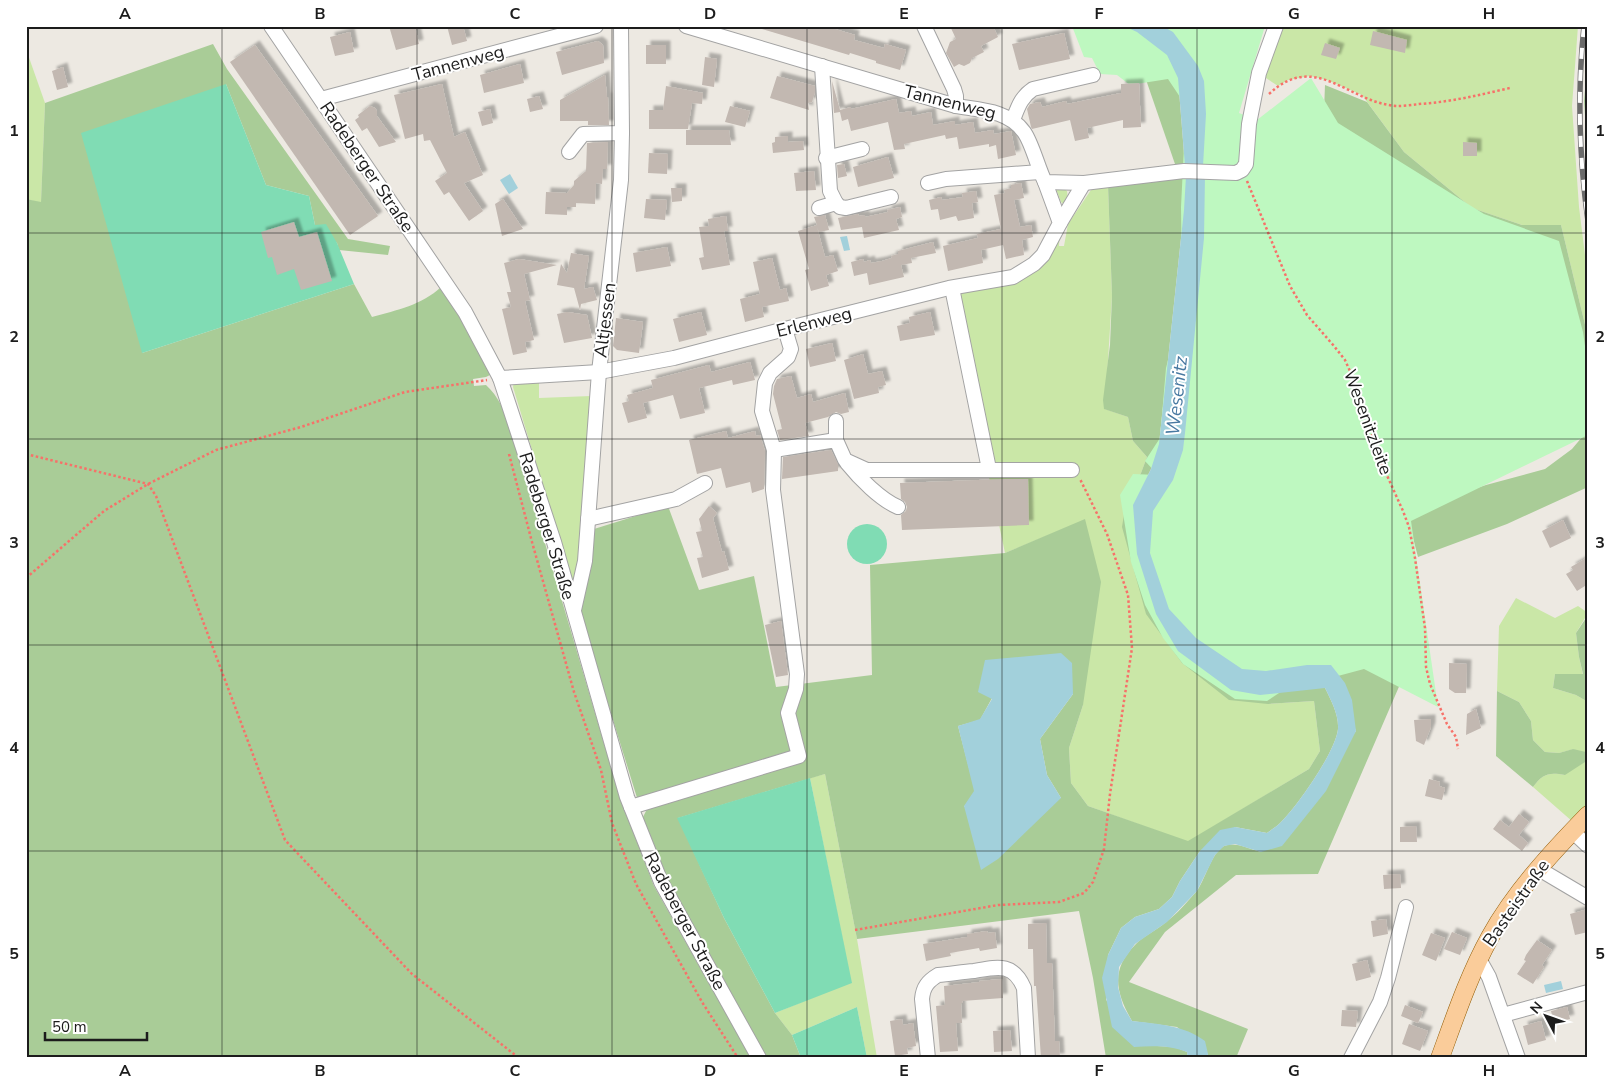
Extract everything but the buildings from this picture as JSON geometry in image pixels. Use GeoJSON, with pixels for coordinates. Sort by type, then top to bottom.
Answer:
{"type":"FeatureCollection","features":[{"type":"Feature","properties":{"kind":"main road","name":"Basteistraße"},"geometry":{"type":"LineString","coordinates":[[1440,1058],[1478,958],[1500,920],[1538,869],[1588,814]]}},
{"type":"Feature","properties":{"kind":"street","name":"Radeberger Straße"},"geometry":{"type":"LineString","coordinates":[[271,26],[465,312],[500,378],[554,542],[631,807],[661,882],[759,1058]]}},
{"type":"Feature","properties":{"kind":"street","name":"Tannenweg"},"geometry":{"type":"LineString","coordinates":[[321,100],[596,26]]}},
{"type":"Feature","properties":{"kind":"street","name":"Altjessen"},"geometry":{"type":"LineString","coordinates":[[574,613],[585,561],[599,372],[621,180],[621,26]]}},
{"type":"Feature","properties":{"kind":"street","name":"Tannenweg"},"geometry":{"type":"LineString","coordinates":[[686,26],[956,106],[998,113],[1013,120],[1024,132],[1043,177]]}},
{"type":"Feature","properties":{"kind":"street"},"geometry":{"type":"LineString","coordinates":[[924,26],[954,89],[956,106]]}},
{"type":"Feature","properties":{"kind":"street"},"geometry":{"type":"LineString","coordinates":[[928,183],[946,179],[1043,177],[1084,183],[1184,171],[1236,174],[1246,164],[1249,124],[1259,73],[1276,26]]}},
{"type":"Feature","properties":{"kind":"street"},"geometry":{"type":"LineString","coordinates":[[822,66],[826,158],[830,191],[836,203],[840,207],[846,208],[891,198]]}},
{"type":"Feature","properties":{"kind":"street"},"geometry":{"type":"LineString","coordinates":[[1013,120],[1024,95],[1033,89],[1092,75]]}},
{"type":"Feature","properties":{"kind":"street"},"geometry":{"type":"LineString","coordinates":[[569,152],[583,134],[622,133]]}},
{"type":"Feature","properties":{"kind":"street"},"geometry":{"type":"LineString","coordinates":[[826,158],[862,149]]}},
{"type":"Feature","properties":{"kind":"street"},"geometry":{"type":"LineString","coordinates":[[1043,177],[1060,223]]}},
{"type":"Feature","properties":{"kind":"street","name":"Erlenweg"},"geometry":{"type":"LineString","coordinates":[[500,378],[599,372],[674,358],[952,288],[1012,277],[1024,272],[1043,255],[1084,183]]}},
{"type":"Feature","properties":{"kind":"street"},"geometry":{"type":"LineString","coordinates":[[819,208],[836,203]]}},
{"type":"Feature","properties":{"kind":"street"},"geometry":{"type":"LineString","coordinates":[[952,288],[989,470]]}},
{"type":"Feature","properties":{"kind":"street"},"geometry":{"type":"LineString","coordinates":[[631,807],[799,756],[788,713],[796,689],[796,674],[773,490],[774,450],[762,411],[765,383],[770,373],[788,357],[791,349],[785,329]]}},
{"type":"Feature","properties":{"kind":"street"},"geometry":{"type":"LineString","coordinates":[[836,421],[836,440],[845,460],[855,474],[891,504],[898,507]]}},
{"type":"Feature","properties":{"kind":"street"},"geometry":{"type":"LineString","coordinates":[[774,450],[836,440]]}},
{"type":"Feature","properties":{"kind":"street"},"geometry":{"type":"LineString","coordinates":[[845,460],[866,470],[1072,470]]}},
{"type":"Feature","properties":{"kind":"street"},"geometry":{"type":"LineString","coordinates":[[588,520],[676,499],[705,483]]}},
{"type":"Feature","properties":{"kind":"street"},"geometry":{"type":"LineString","coordinates":[[1572,831],[1588,846]]}},
{"type":"Feature","properties":{"kind":"street"},"geometry":{"type":"LineString","coordinates":[[1538,869],[1588,898]]}},
{"type":"Feature","properties":{"kind":"street"},"geometry":{"type":"LineString","coordinates":[[1351,1058],[1380,1002],[1406,907]]}},
{"type":"Feature","properties":{"kind":"street"},"geometry":{"type":"LineString","coordinates":[[1478,958],[1489,977],[1518,1058]]}},
{"type":"Feature","properties":{"kind":"street"},"geometry":{"type":"LineString","coordinates":[[928,1058],[922,999],[923,991],[930,980],[938,975],[998,967],[1014,973],[1020,979],[1024,988],[1028,1058]]}},
{"type":"Feature","properties":{"kind":"street"},"geometry":{"type":"LineString","coordinates":[[1503,1015],[1588,992]]}},
{"type":"Feature","properties":{"kind":"path"},"geometry":{"type":"LineString","coordinates":[[1265,99],[1278,86],[1288,80],[1310,76],[1327,80],[1383,103],[1396,106],[1446,103],[1510,88]]}},
{"type":"Feature","properties":{"kind":"path","name":"Wesenitzleite"},"geometry":{"type":"LineString","coordinates":[[1242,170],[1297,300],[1316,327],[1345,360],[1357,388],[1381,462],[1409,527],[1425,628],[1426,668],[1430,684],[1447,724],[1456,737],[1458,749]]}},
{"type":"Feature","properties":{"kind":"path"},"geometry":{"type":"LineString","coordinates":[[26,578],[104,511],[148,484],[216,450],[300,427],[405,392],[500,378]]}},
{"type":"Feature","properties":{"kind":"path"},"geometry":{"type":"LineString","coordinates":[[26,454],[148,484],[156,496],[286,840],[412,974],[519,1058]]}},
{"type":"Feature","properties":{"kind":"path"},"geometry":{"type":"LineString","coordinates":[[855,930],[998,906],[1059,902],[1084,893],[1093,882],[1104,849],[1110,794],[1132,648],[1128,595],[1106,534],[1083,483],[1072,470]]}},
{"type":"Feature","properties":{"kind":"green space"},"geometry":{"type":"Polygon","coordinates":[[[1072,26],[1265,26],[1239,113],[1257,120],[1311,78],[1338,123],[1484,214],[1559,241],[1583,332],[1588,367],[1588,435],[1411,521],[1438,707],[1364,669],[1282,691],[1267,701],[1235,699],[1183,664],[1163,638],[1145,605],[1131,562],[1120,495],[1133,474],[1158,475],[1145,461],[1160,438],[1166,368],[1174,337],[1182,280],[1181,207],[1185,126],[1180,97],[1168,79],[1130,85],[1117,75],[1100,74],[1092,58],[1084,57],[1072,26]]]}},
{"type":"Feature","properties":{"kind":"green space"},"geometry":{"type":"Polygon","coordinates":[[[1281,26],[1578,26],[1572,106],[1579,207],[1588,279],[1588,337],[1561,225],[1522,225],[1472,208],[1404,152],[1362,95],[1327,80],[1310,76],[1288,80],[1278,86],[1263,76],[1281,26]]]}},
{"type":"Feature","properties":{"kind":"green space"},"geometry":{"type":"Polygon","coordinates":[[[213,44],[227,69],[348,239],[390,246],[388,255],[339,250],[337,243],[315,225],[309,196],[266,185],[226,84],[142,353],[354,284],[372,317],[417,303],[441,287],[489,369],[490,375],[473,379],[474,386],[486,385],[491,390],[502,406],[512,431],[620,798],[654,886],[751,1058],[26,1058],[26,199],[41,202],[45,103],[213,44]]]}},
{"type":"Feature","properties":{"kind":"green space"},"geometry":{"type":"Polygon","coordinates":[[[26,49],[45,103],[41,203],[26,199],[26,49]]]}},
{"type":"Feature","properties":{"kind":"green space"},"geometry":{"type":"Polygon","coordinates":[[[1588,56],[1588,160],[1584,101],[1588,56]]]}},
{"type":"Feature","properties":{"kind":"green space"},"geometry":{"type":"Polygon","coordinates":[[[1143,71],[1178,78],[1185,166],[1176,167],[1143,71]]]}},
{"type":"Feature","properties":{"kind":"green space"},"geometry":{"type":"Polygon","coordinates":[[[226,84],[266,185],[309,196],[315,225],[326,224],[337,243],[354,284],[142,353],[81,133],[226,84]]]}},
{"type":"Feature","properties":{"kind":"green space"},"geometry":{"type":"Polygon","coordinates":[[[1325,85],[1367,102],[1404,152],[1472,208],[1522,225],[1561,225],[1588,337],[1588,387],[1324,111],[1325,85]]]}},
{"type":"Feature","properties":{"kind":"green space"},"geometry":{"type":"Polygon","coordinates":[[[1186,176],[1159,444],[1151,469],[1133,505],[1325,688],[1337,718],[1338,729],[1336,739],[1324,764],[1297,803],[1280,823],[1267,833],[1235,827],[1200,851],[1172,897],[1159,909],[1135,917],[1121,928],[1108,955],[1106,1000],[1157,1046],[1175,1047],[1187,1052],[1188,1058],[1106,1058],[1093,978],[1079,911],[857,939],[825,774],[678,818],[724,918],[775,1013],[792,1035],[801,1058],[767,1058],[669,882],[643,817],[647,809],[638,801],[580,613],[594,529],[668,506],[699,590],[754,576],[776,687],[872,675],[870,565],[1005,553],[1085,519],[1101,582],[1083,705],[1069,748],[1071,783],[1088,806],[1188,841],[1309,769],[1320,751],[1314,701],[1268,704],[1229,700],[1182,663],[1146,614],[1122,527],[1127,496],[1141,473],[1147,457],[1133,441],[1128,417],[1104,409],[1103,400],[1110,345],[1112,296],[1108,185],[1186,176]],[[1073,694],[992,698],[980,720],[958,726],[975,791],[964,807],[1061,798],[1047,775],[1040,739],[1073,694]]]}},
{"type":"Feature","properties":{"kind":"green space"},"geometry":{"type":"Polygon","coordinates":[[[1108,185],[1112,296],[1105,409],[1128,417],[1133,441],[1147,457],[1141,473],[1127,496],[1268,704],[1314,701],[1320,751],[1309,769],[1188,842],[1088,806],[1071,783],[1069,748],[1083,705],[1085,520],[1005,553],[949,288],[1024,272],[1060,223],[1059,246],[1064,246],[1068,224],[1093,187],[1108,185]]]}},
{"type":"Feature","properties":{"kind":"green space"},"geometry":{"type":"Polygon","coordinates":[[[1056,189],[1067,191],[1068,201],[1065,205],[1061,202],[1056,189]]]}},
{"type":"Feature","properties":{"kind":"green space"},"geometry":{"type":"Polygon","coordinates":[[[539,379],[539,398],[591,396],[582,533],[577,578],[572,582],[513,387],[514,381],[539,379]]]}},
{"type":"Feature","properties":{"kind":"green space"},"geometry":{"type":"Polygon","coordinates":[[[1588,430],[1588,487],[1507,524],[1418,557],[1406,511],[1486,485],[1545,469],[1572,449],[1588,430]]]}},
{"type":"Feature","properties":{"kind":"green space"},"geometry":{"type":"Polygon","coordinates":[[[867,524],[881,530],[887,544],[881,558],[867,564],[853,558],[847,544],[853,530],[867,524]]]}},
{"type":"Feature","properties":{"kind":"green space"},"geometry":{"type":"Polygon","coordinates":[[[1516,598],[1555,618],[1578,606],[1588,613],[1576,633],[1583,675],[1555,674],[1553,688],[1576,695],[1588,702],[1588,805],[1573,822],[1533,787],[1546,775],[1565,775],[1574,749],[1559,753],[1545,752],[1533,740],[1531,721],[1519,702],[1497,691],[1499,626],[1516,598]]]}},
{"type":"Feature","properties":{"kind":"green space"},"geometry":{"type":"Polygon","coordinates":[[[1588,615],[1588,702],[1576,695],[1553,688],[1555,674],[1583,674],[1576,633],[1588,615]]]}},
{"type":"Feature","properties":{"kind":"green space"},"geometry":{"type":"Polygon","coordinates":[[[1414,652],[1318,874],[1236,875],[1165,932],[1129,982],[1248,1029],[1236,1058],[1207,1058],[1208,1054],[1177,1027],[1132,1021],[1122,1001],[1118,982],[1122,963],[1127,954],[1138,942],[1170,919],[1189,900],[1199,887],[1215,855],[1224,846],[1232,844],[1261,852],[1356,731],[1331,665],[1414,652]]]}},
{"type":"Feature","properties":{"kind":"green space"},"geometry":{"type":"Polygon","coordinates":[[[1497,691],[1519,702],[1531,721],[1533,740],[1545,752],[1559,753],[1573,749],[1586,752],[1585,762],[1565,775],[1546,775],[1533,787],[1496,756],[1497,691]]]}},
{"type":"Feature","properties":{"kind":"green space"},"geometry":{"type":"Polygon","coordinates":[[[825,774],[857,939],[877,1058],[867,1058],[857,1007],[792,1035],[775,1013],[851,982],[810,778],[825,774]]]}},
{"type":"Feature","properties":{"kind":"green space"},"geometry":{"type":"Polygon","coordinates":[[[810,778],[852,983],[775,1013],[724,918],[677,818],[810,778]]]}},
{"type":"Feature","properties":{"kind":"green space"},"geometry":{"type":"Polygon","coordinates":[[[857,1007],[867,1058],[801,1058],[792,1035],[857,1007]]]}},
{"type":"Feature","properties":{"kind":"water"},"geometry":{"type":"Polygon","coordinates":[[[1124,26],[1162,26],[1173,32],[1198,66],[1204,81],[1206,114],[1203,166],[1185,166],[1178,78],[1167,55],[1137,32],[1124,26]]]}},
{"type":"Feature","properties":{"kind":"water"},"geometry":{"type":"Polygon","coordinates":[[[510,174],[518,188],[509,194],[500,180],[510,174]]]}},
{"type":"Feature","properties":{"kind":"water","name":"Wesenitz"},"geometry":{"type":"Polygon","coordinates":[[[1186,176],[1205,176],[1204,238],[1183,450],[1173,480],[1153,511],[1150,553],[1169,609],[1196,638],[1242,669],[1266,671],[1307,665],[1331,665],[1345,683],[1352,700],[1356,731],[1326,791],[1282,846],[1261,852],[1235,844],[1224,846],[1215,855],[1197,891],[1167,922],[1135,944],[1119,967],[1118,987],[1123,1006],[1132,1021],[1180,1028],[1197,1036],[1205,1041],[1207,1058],[1188,1058],[1187,1052],[1167,1047],[1134,1047],[1112,1027],[1102,978],[1108,955],[1121,928],[1135,917],[1159,909],[1172,897],[1200,851],[1220,830],[1235,827],[1267,833],[1280,823],[1306,791],[1324,764],[1336,739],[1338,724],[1334,708],[1325,688],[1260,695],[1231,690],[1178,651],[1156,614],[1137,554],[1133,505],[1151,469],[1159,444],[1186,176]]]}},
{"type":"Feature","properties":{"kind":"water"},"geometry":{"type":"Polygon","coordinates":[[[847,236],[850,250],[844,251],[840,237],[847,236]]]}},
{"type":"Feature","properties":{"kind":"water"},"geometry":{"type":"Polygon","coordinates":[[[1061,653],[1072,663],[1073,694],[1040,739],[1047,775],[1061,798],[998,859],[981,870],[964,806],[974,791],[958,726],[980,719],[992,699],[978,692],[985,660],[1061,653]]]}},
{"type":"Feature","properties":{"kind":"water"},"geometry":{"type":"Polygon","coordinates":[[[1561,981],[1563,989],[1546,993],[1544,985],[1561,981]]]}},
{"type":"Feature","properties":{"kind":"railway"},"geometry":{"type":"LineString","coordinates":[[1584,26],[1580,75],[1580,124],[1588,221]]}}]}
